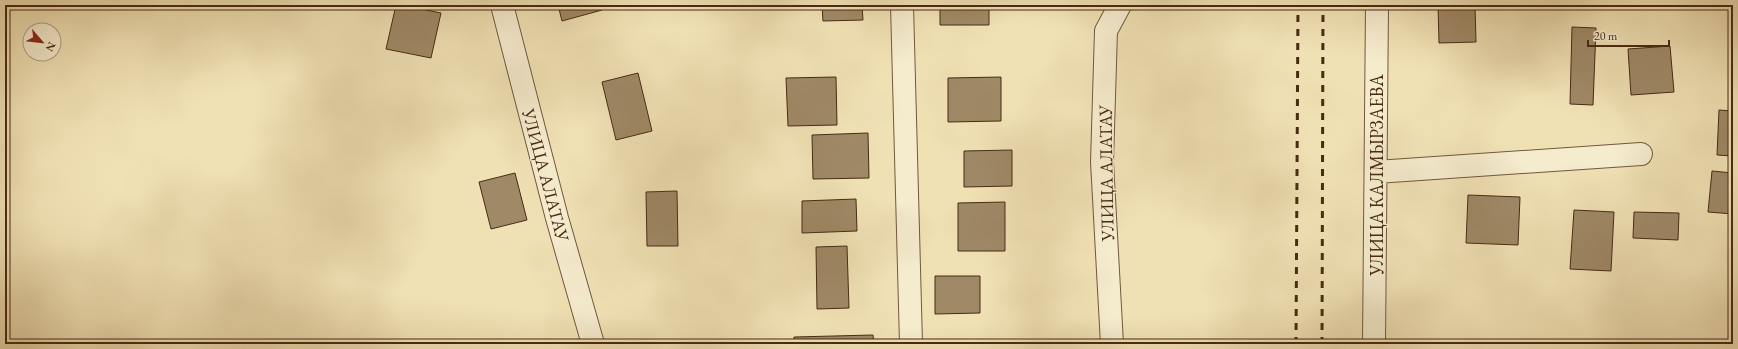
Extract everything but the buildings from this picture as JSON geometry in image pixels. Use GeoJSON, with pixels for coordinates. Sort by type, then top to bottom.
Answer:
{"type":"FeatureCollection","features":[{"type":"Feature","properties":{"kind":"street","name":"УЛИЦА АЛАТАУ"},"geometry":{"type":"LineString","coordinates":[[502,5],[557,218],[593,344]]}},
{"type":"Feature","properties":{"kind":"street"},"geometry":{"type":"LineString","coordinates":[[902,5],[911,344]]}},
{"type":"Feature","properties":{"kind":"street","name":"УЛИЦА АЛАТАУ"},"geometry":{"type":"LineString","coordinates":[[1112,344],[1102,162],[1106,31],[1120,5]]}},
{"type":"Feature","properties":{"kind":"street","name":"УЛИЦА КАЛМЫРЗАЕВА"},"geometry":{"type":"LineString","coordinates":[[1374,344],[1377,5]]}},
{"type":"Feature","properties":{"kind":"street"},"geometry":{"type":"LineString","coordinates":[[1376,172],[1641,154]]}},
{"type":"Feature","properties":{"kind":"railway"},"geometry":{"type":"LineString","coordinates":[[1296,344],[1298,5]]}},
{"type":"Feature","properties":{"kind":"railway"},"geometry":{"type":"LineString","coordinates":[[1322,344],[1323,5]]}}]}
